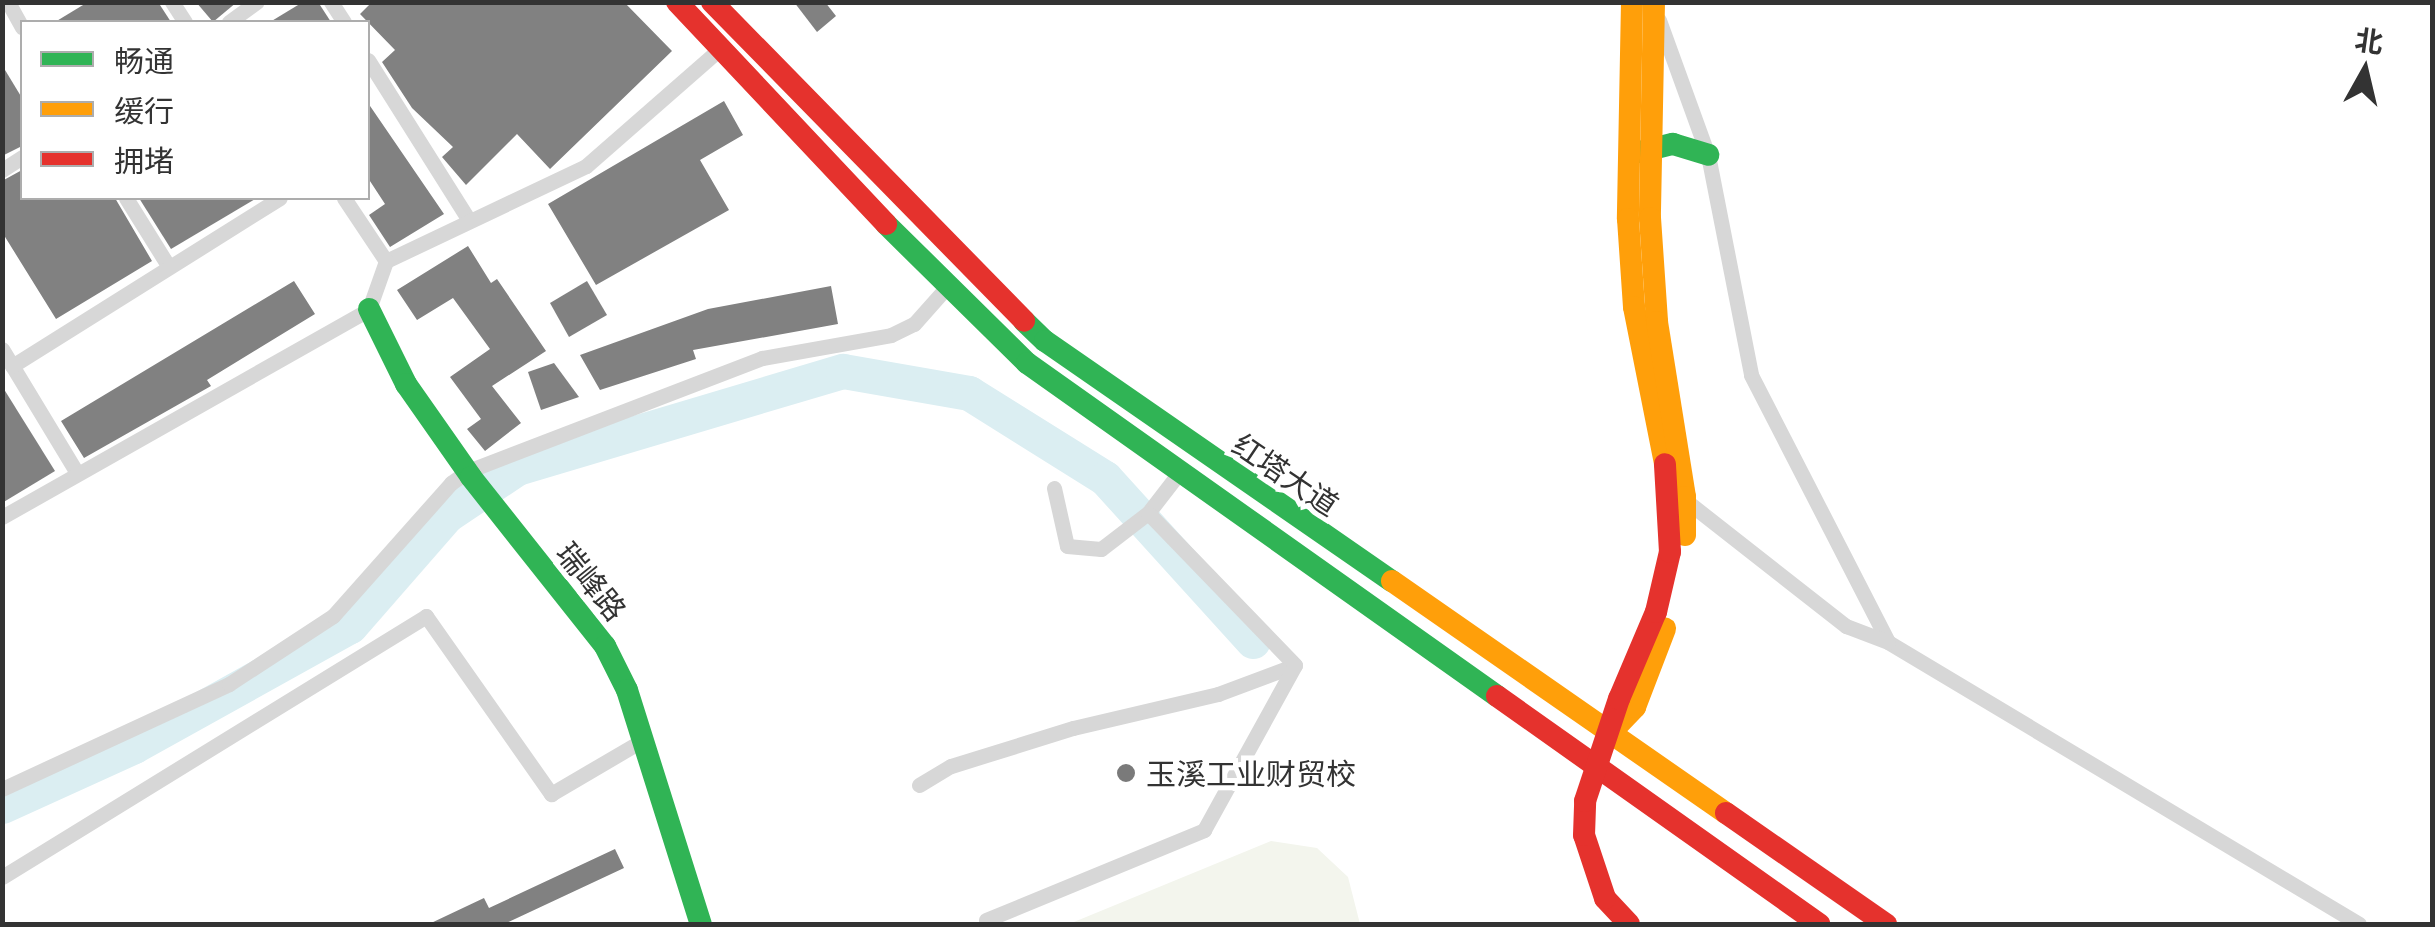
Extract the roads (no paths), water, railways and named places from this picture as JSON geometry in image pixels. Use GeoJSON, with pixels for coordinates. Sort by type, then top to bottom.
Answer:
{"type":"FeatureCollection","features":[{"type":"Feature","properties":{"kind":"main road","name":"红塔大道"},"geometry":{"type":"LineString","coordinates":[[677,2],[946,288],[1027,362],[1819,924]]}},
{"type":"Feature","properties":{"kind":"main road","name":"红塔大道"},"geometry":{"type":"LineString","coordinates":[[712,2],[966,266],[1045,341],[1194,448],[1612,731],[1886,924]]}},
{"type":"Feature","properties":{"kind":"main road"},"geometry":{"type":"LineString","coordinates":[[1647,4],[1627,162],[1634,307],[1677,495]]}},
{"type":"Feature","properties":{"kind":"main road"},"geometry":{"type":"LineString","coordinates":[[1629,924],[1605,898],[1584,834],[1585,801],[1594,765],[1612,731],[1635,707],[1674,605],[1684,566],[1657,322],[1647,4]]}},
{"type":"Feature","properties":{"kind":"main road"},"geometry":{"type":"LineString","coordinates":[[1627,162],[1650,148],[1685,145],[1708,155]]}},
{"type":"Feature","properties":{"kind":"main road","name":"瑞峰路"},"geometry":{"type":"LineString","coordinates":[[369,309],[406,384],[488,498],[606,646],[627,690],[701,924]]}},
{"type":"Feature","properties":{"kind":"street"},"geometry":{"type":"LineString","coordinates":[[232,20],[257,2]]}},
{"type":"Feature","properties":{"kind":"street"},"geometry":{"type":"LineString","coordinates":[[1647,4],[1708,155],[1751,375],[1888,642]]}},
{"type":"Feature","properties":{"kind":"street"},"geometry":{"type":"LineString","coordinates":[[2,517],[369,309],[386,261],[586,166],[721,48]]}},
{"type":"Feature","properties":{"kind":"street"},"geometry":{"type":"LineString","coordinates":[[370,63],[468,219]]}},
{"type":"Feature","properties":{"kind":"street"},"geometry":{"type":"LineString","coordinates":[[127,200],[169,267]]}},
{"type":"Feature","properties":{"kind":"street"},"geometry":{"type":"LineString","coordinates":[[12,366],[277,200]]}},
{"type":"Feature","properties":{"kind":"street"},"geometry":{"type":"LineString","coordinates":[[345,200],[386,261]]}},
{"type":"Feature","properties":{"kind":"street"},"geometry":{"type":"LineString","coordinates":[[2,789],[229,684],[333,616],[452,483],[762,358],[892,335],[914,324],[946,288]]}},
{"type":"Feature","properties":{"kind":"street"},"geometry":{"type":"LineString","coordinates":[[2,349],[77,473]]}},
{"type":"Feature","properties":{"kind":"street"},"geometry":{"type":"LineString","coordinates":[[1054,488],[1067,546],[1100,549],[1146,514],[1179,473]]}},
{"type":"Feature","properties":{"kind":"street"},"geometry":{"type":"LineString","coordinates":[[1677,495],[1846,626],[1888,642],[2358,924]]}},
{"type":"Feature","properties":{"kind":"street"},"geometry":{"type":"LineString","coordinates":[[1146,514],[1295,666]]}},
{"type":"Feature","properties":{"kind":"street"},"geometry":{"type":"LineString","coordinates":[[2,877],[426,616],[551,794],[643,740]]}},
{"type":"Feature","properties":{"kind":"street"},"geometry":{"type":"LineString","coordinates":[[919,785],[951,766],[1073,728],[1218,694],[1295,666]]}},
{"type":"Feature","properties":{"kind":"street"},"geometry":{"type":"LineString","coordinates":[[986,920],[1204,830],[1295,666]]}},
{"type":"Feature","properties":{"kind":"waterway"},"geometry":{"type":"LineString","coordinates":[[2,806],[134,746],[350,626],[447,515],[517,468],[843,371],[969,393],[1105,478],[1253,641]]}},
{"type":"Feature","properties":{"kind":"place","name":"玉溪工业财贸校"},"geometry":{"type":"Point","coordinates":[1126,773]}}]}
